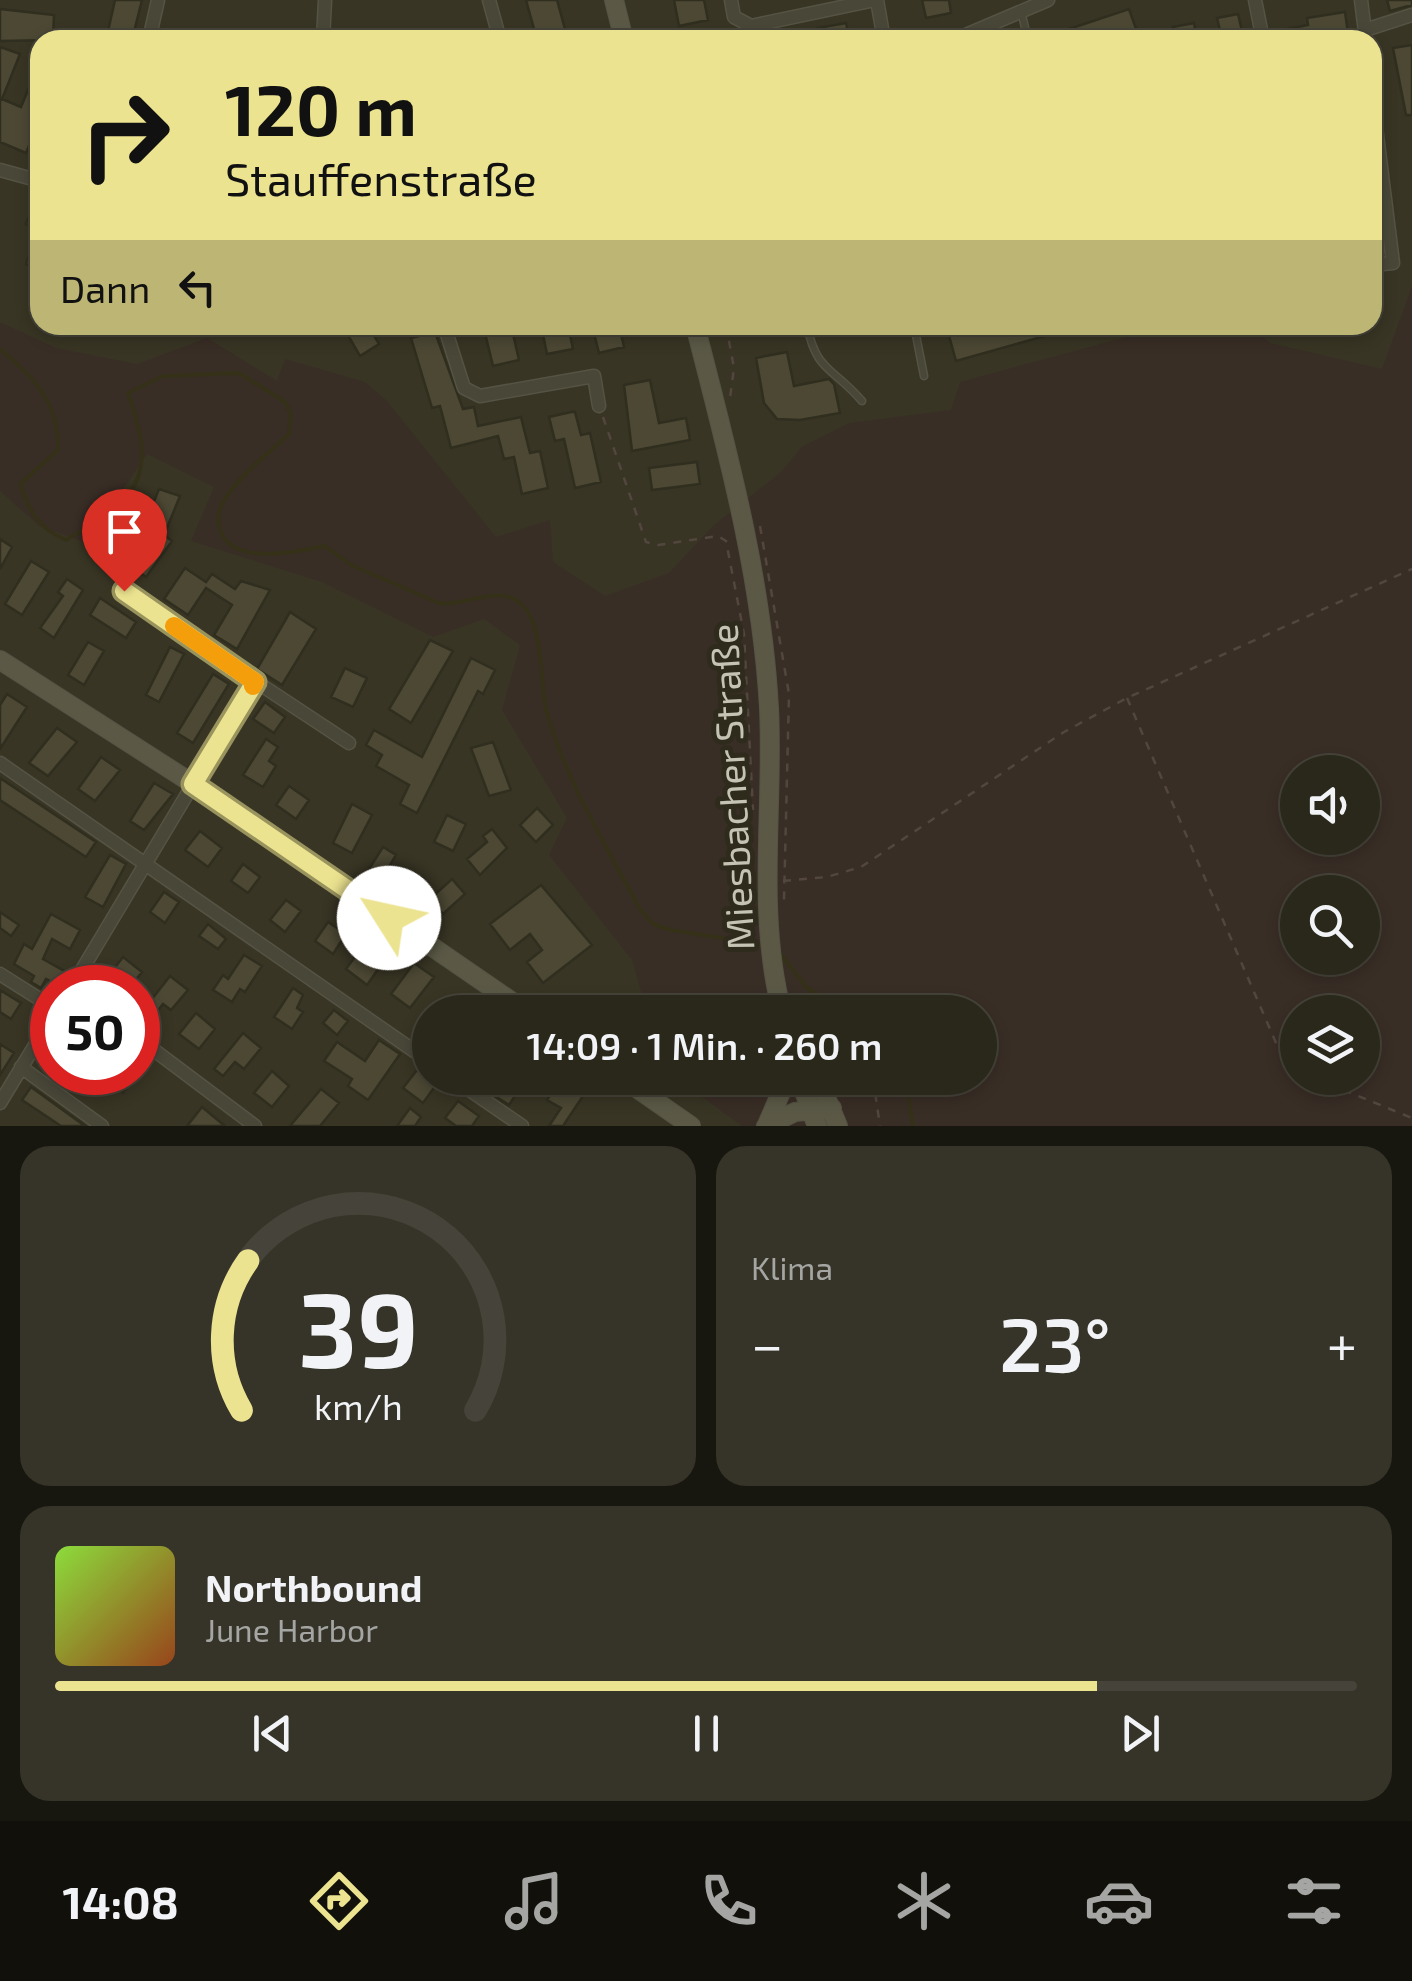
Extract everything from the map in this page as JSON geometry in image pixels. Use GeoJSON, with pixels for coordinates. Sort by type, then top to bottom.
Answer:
{"type":"FeatureCollection","features":[{"type":"Feature","properties":{"kind":"main road"},"geometry":{"type":"LineString","coordinates":[[614,0],[622,30]]}},
{"type":"Feature","properties":{"kind":"main road","name":"Miesbacher Straße"},"geometry":{"type":"LineString","coordinates":[[697,335],[746,542],[760,622],[772,787],[768,926],[778,995]]}},
{"type":"Feature","properties":{"kind":"main road"},"geometry":{"type":"LineString","coordinates":[[0,660],[193,784],[502,995]]}},
{"type":"Feature","properties":{"kind":"main road"},"geometry":{"type":"LineString","coordinates":[[646,1095],[691,1126]]}},
{"type":"Feature","properties":{"kind":"main road"},"geometry":{"type":"LineString","coordinates":[[766,1126],[780,1095]]}},
{"type":"Feature","properties":{"kind":"main road"},"geometry":{"type":"LineString","coordinates":[[804,1095],[812,1120]]}},
{"type":"Feature","properties":{"kind":"main road"},"geometry":{"type":"LineString","coordinates":[[766,1126],[835,1117]]}},
{"type":"Feature","properties":{"kind":"street"},"geometry":{"type":"LineString","coordinates":[[151,30],[158,0]]}},
{"type":"Feature","properties":{"kind":"street"},"geometry":{"type":"LineString","coordinates":[[324,30],[325,0]]}},
{"type":"Feature","properties":{"kind":"street"},"geometry":{"type":"LineString","coordinates":[[489,0],[497,30]]}},
{"type":"Feature","properties":{"kind":"street"},"geometry":{"type":"LineString","coordinates":[[731,0],[734,16],[751,26],[876,0],[882,30]]}},
{"type":"Feature","properties":{"kind":"street"},"geometry":{"type":"LineString","coordinates":[[973,30],[1019,5],[1048,0]]}},
{"type":"Feature","properties":{"kind":"street"},"geometry":{"type":"LineString","coordinates":[[1255,0],[1260,30]]}},
{"type":"Feature","properties":{"kind":"street"},"geometry":{"type":"LineString","coordinates":[[1361,0],[1364,30]]}},
{"type":"Feature","properties":{"kind":"street"},"geometry":{"type":"LineString","coordinates":[[1377,30],[1412,15]]}},
{"type":"Feature","properties":{"kind":"street"},"geometry":{"type":"LineString","coordinates":[[0,170],[30,178]]}},
{"type":"Feature","properties":{"kind":"street"},"geometry":{"type":"LineString","coordinates":[[1382,175],[1393,263],[1382,264]]}},
{"type":"Feature","properties":{"kind":"street"},"geometry":{"type":"LineString","coordinates":[[447,335],[464,388],[480,396],[594,376],[599,406]]}},
{"type":"Feature","properties":{"kind":"street"},"geometry":{"type":"LineString","coordinates":[[124,591],[349,743]]}},
{"type":"Feature","properties":{"kind":"street"},"geometry":{"type":"LineString","coordinates":[[85,965],[255,682]]}},
{"type":"Feature","properties":{"kind":"street"},"geometry":{"type":"LineString","coordinates":[[0,764],[412,1049]]}},
{"type":"Feature","properties":{"kind":"street"},"geometry":{"type":"LineString","coordinates":[[0,974],[30,993]]}},
{"type":"Feature","properties":{"kind":"street"},"geometry":{"type":"LineString","coordinates":[[0,1103],[30,1054]]}},
{"type":"Feature","properties":{"kind":"street"},"geometry":{"type":"LineString","coordinates":[[160,1055],[255,1126]]}},
{"type":"Feature","properties":{"kind":"street"},"geometry":{"type":"LineString","coordinates":[[22,1068],[102,1126]]}},
{"type":"Feature","properties":{"kind":"street"},"geometry":{"type":"LineString","coordinates":[[477,1095],[522,1126]]}},
{"type":"Feature","properties":{"kind":"lane"},"geometry":{"type":"LineString","coordinates":[[1019,5],[1025,30]]}},
{"type":"Feature","properties":{"kind":"lane"},"geometry":{"type":"LineString","coordinates":[[809,335],[812,354],[820,365],[837,372],[862,402]]}},
{"type":"Feature","properties":{"kind":"lane"},"geometry":{"type":"LineString","coordinates":[[916,335],[924,376]]}},
{"type":"Feature","properties":{"kind":"path"},"geometry":{"type":"LineString","coordinates":[[599,406],[646,542],[658,545],[718,536],[726,541],[744,634],[753,816]]}},
{"type":"Feature","properties":{"kind":"path"},"geometry":{"type":"LineString","coordinates":[[787,880],[827,877],[861,868],[1064,732],[1127,698],[1412,569]]}},
{"type":"Feature","properties":{"kind":"path"},"geometry":{"type":"LineString","coordinates":[[1127,698],[1280,1052]]}},
{"type":"Feature","properties":{"kind":"path"},"geometry":{"type":"LineString","coordinates":[[875,1095],[880,1126]]}},
{"type":"Feature","properties":{"kind":"path"},"geometry":{"type":"LineString","coordinates":[[1356,1095],[1412,1118]]}},
{"type":"Feature","properties":{"kind":"shaded area"},"geometry":{"type":"Polygon","coordinates":[[[1412,286],[1412,1126],[742,1126],[699,1095],[997,1095],[997,995],[642,995],[632,960],[549,855],[567,818],[502,710],[520,645],[484,619],[433,637],[322,582],[191,541],[214,487],[147,454],[87,543],[39,526],[0,491],[0,322],[56,348],[137,364],[207,338],[277,381],[285,359],[365,382],[387,401],[496,537],[550,520],[553,562],[605,596],[669,573],[714,525],[780,473],[803,446],[849,423],[951,410],[960,382],[1134,335],[1261,335],[1270,343],[1382,369],[1412,286]]]}},
{"type":"Feature","properties":{"kind":"building"},"geometry":{"type":"Polygon","coordinates":[[[115,0],[142,0],[134,30],[108,30],[115,0]]]}},
{"type":"Feature","properties":{"kind":"building"},"geometry":{"type":"Polygon","coordinates":[[[526,0],[557,0],[565,30],[534,30],[526,0]]]}},
{"type":"Feature","properties":{"kind":"building"},"geometry":{"type":"Polygon","coordinates":[[[674,0],[704,0],[708,20],[679,26],[674,0]]]}},
{"type":"Feature","properties":{"kind":"building"},"geometry":{"type":"Polygon","coordinates":[[[922,0],[949,0],[951,13],[926,18],[922,0]]]}},
{"type":"Feature","properties":{"kind":"building"},"geometry":{"type":"Polygon","coordinates":[[[1387,0],[1412,0],[1412,5],[1390,11],[1387,0]]]}},
{"type":"Feature","properties":{"kind":"building"},"geometry":{"type":"Polygon","coordinates":[[[0,9],[54,15],[53,30],[30,30],[30,40],[0,41],[0,9]]]}},
{"type":"Feature","properties":{"kind":"building"},"geometry":{"type":"Polygon","coordinates":[[[1129,9],[1136,30],[1066,30],[1129,9]]]}},
{"type":"Feature","properties":{"kind":"building"},"geometry":{"type":"Polygon","coordinates":[[[1345,12],[1348,30],[1282,30],[1308,25],[1307,18],[1345,12]]]}},
{"type":"Feature","properties":{"kind":"building"},"geometry":{"type":"Polygon","coordinates":[[[1238,14],[1242,30],[1220,30],[1217,18],[1238,14]]]}},
{"type":"Feature","properties":{"kind":"building"},"geometry":{"type":"Polygon","coordinates":[[[846,23],[848,30],[818,30],[846,23]]]}},
{"type":"Feature","properties":{"kind":"building"},"geometry":{"type":"Polygon","coordinates":[[[1194,23],[1195,30],[1173,30],[1194,23]]]}},
{"type":"Feature","properties":{"kind":"building"},"geometry":{"type":"Polygon","coordinates":[[[1412,45],[1412,115],[1406,115],[1393,48],[1412,45]]]}},
{"type":"Feature","properties":{"kind":"building"},"geometry":{"type":"Polygon","coordinates":[[[0,47],[20,54],[2,99],[21,107],[30,85],[30,143],[26,153],[0,142],[0,47]]]}},
{"type":"Feature","properties":{"kind":"building"},"geometry":{"type":"Polygon","coordinates":[[[348,335],[374,335],[379,344],[360,356],[348,335]]]}},
{"type":"Feature","properties":{"kind":"building"},"geometry":{"type":"Polygon","coordinates":[[[436,335],[463,409],[474,407],[478,426],[521,417],[530,453],[540,451],[548,488],[522,494],[514,457],[504,459],[498,436],[451,448],[440,406],[432,408],[411,338],[436,335]]]}},
{"type":"Feature","properties":{"kind":"building"},"geometry":{"type":"Polygon","coordinates":[[[485,335],[513,335],[519,360],[493,366],[485,335]]]}},
{"type":"Feature","properties":{"kind":"building"},"geometry":{"type":"Polygon","coordinates":[[[543,335],[570,335],[573,349],[547,354],[543,335]]]}},
{"type":"Feature","properties":{"kind":"building"},"geometry":{"type":"Polygon","coordinates":[[[594,335],[621,335],[624,347],[599,353],[594,335]]]}},
{"type":"Feature","properties":{"kind":"building"},"geometry":{"type":"Polygon","coordinates":[[[949,335],[1048,335],[956,361],[949,335]]]}},
{"type":"Feature","properties":{"kind":"building"},"geometry":{"type":"Polygon","coordinates":[[[787,352],[794,386],[829,379],[834,384],[840,413],[800,420],[777,419],[764,403],[756,358],[787,352]]]}},
{"type":"Feature","properties":{"kind":"building"},"geometry":{"type":"Polygon","coordinates":[[[650,380],[659,423],[686,418],[690,440],[632,451],[624,385],[650,380]]]}},
{"type":"Feature","properties":{"kind":"building"},"geometry":{"type":"Polygon","coordinates":[[[575,412],[581,435],[590,433],[601,482],[575,488],[564,439],[555,441],[549,417],[575,412]]]}},
{"type":"Feature","properties":{"kind":"building"},"geometry":{"type":"Polygon","coordinates":[[[697,462],[700,484],[652,490],[649,468],[697,462]]]}},
{"type":"Feature","properties":{"kind":"building"},"geometry":{"type":"Polygon","coordinates":[[[159,489],[180,496],[164,535],[172,541],[146,577],[127,563],[159,519],[149,514],[159,489]]]}},
{"type":"Feature","properties":{"kind":"building"},"geometry":{"type":"Polygon","coordinates":[[[0,539],[12,547],[0,569],[0,539]]]}},
{"type":"Feature","properties":{"kind":"building"},"geometry":{"type":"Polygon","coordinates":[[[31,561],[49,572],[22,615],[5,604],[31,561]]]}},
{"type":"Feature","properties":{"kind":"building"},"geometry":{"type":"Polygon","coordinates":[[[185,568],[206,582],[212,574],[235,589],[241,581],[270,590],[237,649],[214,635],[232,605],[206,588],[188,615],[164,599],[185,568]]]}},
{"type":"Feature","properties":{"kind":"building"},"geometry":{"type":"Polygon","coordinates":[[[67,579],[83,590],[54,638],[40,628],[63,596],[58,592],[67,579]]]}},
{"type":"Feature","properties":{"kind":"building"},"geometry":{"type":"Polygon","coordinates":[[[100,598],[136,622],[126,638],[90,615],[100,598]]]}},
{"type":"Feature","properties":{"kind":"building"},"geometry":{"type":"Polygon","coordinates":[[[290,612],[316,629],[282,685],[257,669],[290,612]]]}},
{"type":"Feature","properties":{"kind":"building"},"geometry":{"type":"Polygon","coordinates":[[[430,640],[453,651],[411,723],[389,709],[430,640]]]}},
{"type":"Feature","properties":{"kind":"building"},"geometry":{"type":"Polygon","coordinates":[[[88,642],[104,651],[84,685],[68,675],[88,642]]]}},
{"type":"Feature","properties":{"kind":"building"},"geometry":{"type":"Polygon","coordinates":[[[170,647],[184,654],[159,702],[146,695],[170,647]]]}},
{"type":"Feature","properties":{"kind":"building"},"geometry":{"type":"Polygon","coordinates":[[[471,658],[495,670],[483,694],[478,691],[417,813],[400,804],[409,785],[376,766],[382,755],[366,745],[374,730],[422,757],[471,658]]]}},
{"type":"Feature","properties":{"kind":"building"},"geometry":{"type":"Polygon","coordinates":[[[345,668],[367,678],[353,707],[331,697],[345,668]]]}},
{"type":"Feature","properties":{"kind":"building"},"geometry":{"type":"Polygon","coordinates":[[[213,674],[229,684],[193,743],[177,733],[213,674]]]}},
{"type":"Feature","properties":{"kind":"building"},"geometry":{"type":"Polygon","coordinates":[[[7,694],[27,707],[0,749],[0,705],[7,694]]]}},
{"type":"Feature","properties":{"kind":"building"},"geometry":{"type":"Polygon","coordinates":[[[265,702],[285,717],[274,733],[253,719],[265,702]]]}},
{"type":"Feature","properties":{"kind":"building"},"geometry":{"type":"Polygon","coordinates":[[[57,728],[77,742],[48,776],[29,763],[57,728]]]}},
{"type":"Feature","properties":{"kind":"building"},"geometry":{"type":"Polygon","coordinates":[[[266,739],[278,747],[269,761],[276,766],[263,787],[243,775],[266,739]]]}},
{"type":"Feature","properties":{"kind":"building"},"geometry":{"type":"Polygon","coordinates":[[[493,742],[511,790],[489,796],[471,748],[493,742]]]}},
{"type":"Feature","properties":{"kind":"building"},"geometry":{"type":"Polygon","coordinates":[[[101,757],[120,770],[95,801],[78,789],[101,757]]]}},
{"type":"Feature","properties":{"kind":"building"},"geometry":{"type":"Polygon","coordinates":[[[0,778],[96,842],[86,857],[0,800],[0,778]]]}},
{"type":"Feature","properties":{"kind":"building"},"geometry":{"type":"Polygon","coordinates":[[[154,783],[173,794],[144,830],[130,821],[154,783]]]}},
{"type":"Feature","properties":{"kind":"building"},"geometry":{"type":"Polygon","coordinates":[[[289,786],[309,800],[296,819],[276,805],[289,786]]]}},
{"type":"Feature","properties":{"kind":"building"},"geometry":{"type":"Polygon","coordinates":[[[352,804],[372,815],[352,853],[333,843],[352,804]]]}},
{"type":"Feature","properties":{"kind":"building"},"geometry":{"type":"Polygon","coordinates":[[[537,808],[553,825],[536,842],[520,825],[537,808]]]}},
{"type":"Feature","properties":{"kind":"building"},"geometry":{"type":"Polygon","coordinates":[[[447,815],[466,824],[453,851],[434,842],[447,815]]]}},
{"type":"Feature","properties":{"kind":"building"},"geometry":{"type":"Polygon","coordinates":[[[492,829],[507,848],[480,875],[467,859],[487,842],[483,836],[492,829]]]}},
{"type":"Feature","properties":{"kind":"building"},"geometry":{"type":"Polygon","coordinates":[[[200,831],[222,848],[208,867],[185,850],[200,831]]]}},
{"type":"Feature","properties":{"kind":"building"},"geometry":{"type":"Polygon","coordinates":[[[383,847],[396,855],[383,877],[369,869],[383,847]]]}},
{"type":"Feature","properties":{"kind":"building"},"geometry":{"type":"Polygon","coordinates":[[[110,855],[126,864],[103,907],[85,897],[110,855]]]}},
{"type":"Feature","properties":{"kind":"building"},"geometry":{"type":"Polygon","coordinates":[[[243,864],[260,877],[248,893],[231,881],[243,864]]]}},
{"type":"Feature","properties":{"kind":"building"},"geometry":{"type":"Polygon","coordinates":[[[452,879],[465,894],[443,914],[430,899],[452,879]]]}},
{"type":"Feature","properties":{"kind":"building"},"geometry":{"type":"Polygon","coordinates":[[[541,885],[592,945],[543,983],[527,962],[542,950],[530,934],[510,950],[490,924],[541,885]]]}},
{"type":"Feature","properties":{"kind":"building"},"geometry":{"type":"Polygon","coordinates":[[[164,892],[179,902],[165,923],[150,912],[164,892]]]}},
{"type":"Feature","properties":{"kind":"building"},"geometry":{"type":"Polygon","coordinates":[[[286,900],[301,911],[285,932],[270,920],[286,900]]]}},
{"type":"Feature","properties":{"kind":"building"},"geometry":{"type":"Polygon","coordinates":[[[0,912],[19,925],[11,936],[0,928],[0,912]]]}},
{"type":"Feature","properties":{"kind":"building"},"geometry":{"type":"Polygon","coordinates":[[[51,914],[80,930],[70,949],[52,939],[43,959],[54,965],[30,965],[30,974],[14,964],[24,944],[32,949],[51,914]]]}},
{"type":"Feature","properties":{"kind":"building"},"geometry":{"type":"Polygon","coordinates":[[[328,922],[346,934],[333,954],[315,941],[328,922]]]}},
{"type":"Feature","properties":{"kind":"building"},"geometry":{"type":"Polygon","coordinates":[[[208,924],[226,939],[218,949],[199,936],[208,924]]]}},
{"type":"Feature","properties":{"kind":"building"},"geometry":{"type":"Polygon","coordinates":[[[370,936],[391,951],[367,985],[346,969],[370,936]]]}},
{"type":"Feature","properties":{"kind":"building"},"geometry":{"type":"Polygon","coordinates":[[[244,955],[262,966],[245,992],[240,989],[232,1002],[213,990],[223,975],[228,979],[244,955]]]}},
{"type":"Feature","properties":{"kind":"building"},"geometry":{"type":"Polygon","coordinates":[[[123,957],[133,965],[117,965],[123,957]]]}},
{"type":"Feature","properties":{"kind":"building"},"geometry":{"type":"Polygon","coordinates":[[[414,963],[434,977],[420,995],[412,995],[410,1008],[391,994],[414,963]]]}},
{"type":"Feature","properties":{"kind":"building"},"geometry":{"type":"Polygon","coordinates":[[[170,976],[188,990],[171,1010],[163,1004],[160,1008],[160,989],[170,976]]]}},
{"type":"Feature","properties":{"kind":"building"},"geometry":{"type":"Polygon","coordinates":[[[293,988],[303,995],[297,1008],[303,1012],[292,1029],[274,1017],[293,988]]]}},
{"type":"Feature","properties":{"kind":"building"},"geometry":{"type":"Polygon","coordinates":[[[0,990],[21,1003],[11,1019],[0,1012],[0,990]]]}},
{"type":"Feature","properties":{"kind":"building"},"geometry":{"type":"Polygon","coordinates":[[[334,1010],[348,1021],[337,1035],[323,1023],[334,1010]]]}},
{"type":"Feature","properties":{"kind":"building"},"geometry":{"type":"Polygon","coordinates":[[[196,1013],[215,1029],[199,1049],[179,1034],[196,1013]]]}},
{"type":"Feature","properties":{"kind":"building"},"geometry":{"type":"Polygon","coordinates":[[[243,1033],[261,1048],[244,1069],[235,1062],[223,1076],[214,1069],[243,1033]]]}},
{"type":"Feature","properties":{"kind":"building"},"geometry":{"type":"Polygon","coordinates":[[[379,1040],[400,1054],[368,1100],[348,1086],[352,1079],[324,1061],[337,1042],[365,1061],[379,1040]]]}},
{"type":"Feature","properties":{"kind":"building"},"geometry":{"type":"Polygon","coordinates":[[[0,1044],[14,1053],[0,1075],[0,1044]]]}},
{"type":"Feature","properties":{"kind":"building"},"geometry":{"type":"Polygon","coordinates":[[[272,1071],[289,1086],[272,1107],[254,1093],[272,1071]]]}},
{"type":"Feature","properties":{"kind":"building"},"geometry":{"type":"Polygon","coordinates":[[[412,1076],[412,1095],[403,1088],[412,1076]]]}},
{"type":"Feature","properties":{"kind":"building"},"geometry":{"type":"Polygon","coordinates":[[[30,1088],[30,1095],[42,1095],[85,1126],[61,1126],[22,1100],[30,1088]]]}},
{"type":"Feature","properties":{"kind":"building"},"geometry":{"type":"Polygon","coordinates":[[[321,1089],[339,1103],[320,1126],[290,1126],[321,1089]]]}},
{"type":"Feature","properties":{"kind":"building"},"geometry":{"type":"Polygon","coordinates":[[[412,1095],[429,1095],[423,1103],[412,1095]]]}},
{"type":"Feature","properties":{"kind":"building"},"geometry":{"type":"Polygon","coordinates":[[[494,1095],[515,1095],[509,1105],[494,1095]]]}},
{"type":"Feature","properties":{"kind":"building"},"geometry":{"type":"Polygon","coordinates":[[[550,1095],[584,1095],[563,1126],[549,1126],[561,1108],[547,1100],[550,1095]]]}},
{"type":"Feature","properties":{"kind":"building"},"geometry":{"type":"Polygon","coordinates":[[[458,1101],[479,1116],[472,1126],[456,1126],[445,1118],[458,1101]]]}},
{"type":"Feature","properties":{"kind":"building"},"geometry":{"type":"Polygon","coordinates":[[[202,1107],[225,1126],[187,1126],[202,1107]]]}},
{"type":"Feature","properties":{"kind":"building"},"geometry":{"type":"Polygon","coordinates":[[[410,1108],[421,1117],[415,1126],[397,1126],[410,1108]]]}},
{"type":"Feature","properties":{"kind":"waterway"},"geometry":{"type":"LineString","coordinates":[[0,349],[34,381],[54,418],[58,450],[20,484],[36,518],[66,540],[108,516],[123,502],[139,474],[141,443],[128,393],[163,376],[239,373],[285,402],[291,414],[289,434],[229,492],[218,519],[224,538],[235,547],[264,554],[325,546],[351,565],[439,603],[491,596],[520,603],[538,639],[544,700],[555,739],[588,813],[639,908],[653,924],[671,930],[767,945]]}},
{"type":"Feature","properties":{"kind":"waterway"},"geometry":{"type":"LineString","coordinates":[[779,952],[807,988],[819,995]]}},
{"type":"Feature","properties":{"kind":"waterway"},"geometry":{"type":"LineString","coordinates":[[908,1095],[913,1126]]}},
{"type":"Feature","properties":{"kind":"slow traffic"},"geometry":{"type":"LineString","coordinates":[[174,626],[255,682],[253,686]]}},
{"type":"Feature","properties":{"kind":"route"},"geometry":{"type":"LineString","coordinates":[[124,591],[255,682],[193,784],[389,918]]}}]}
